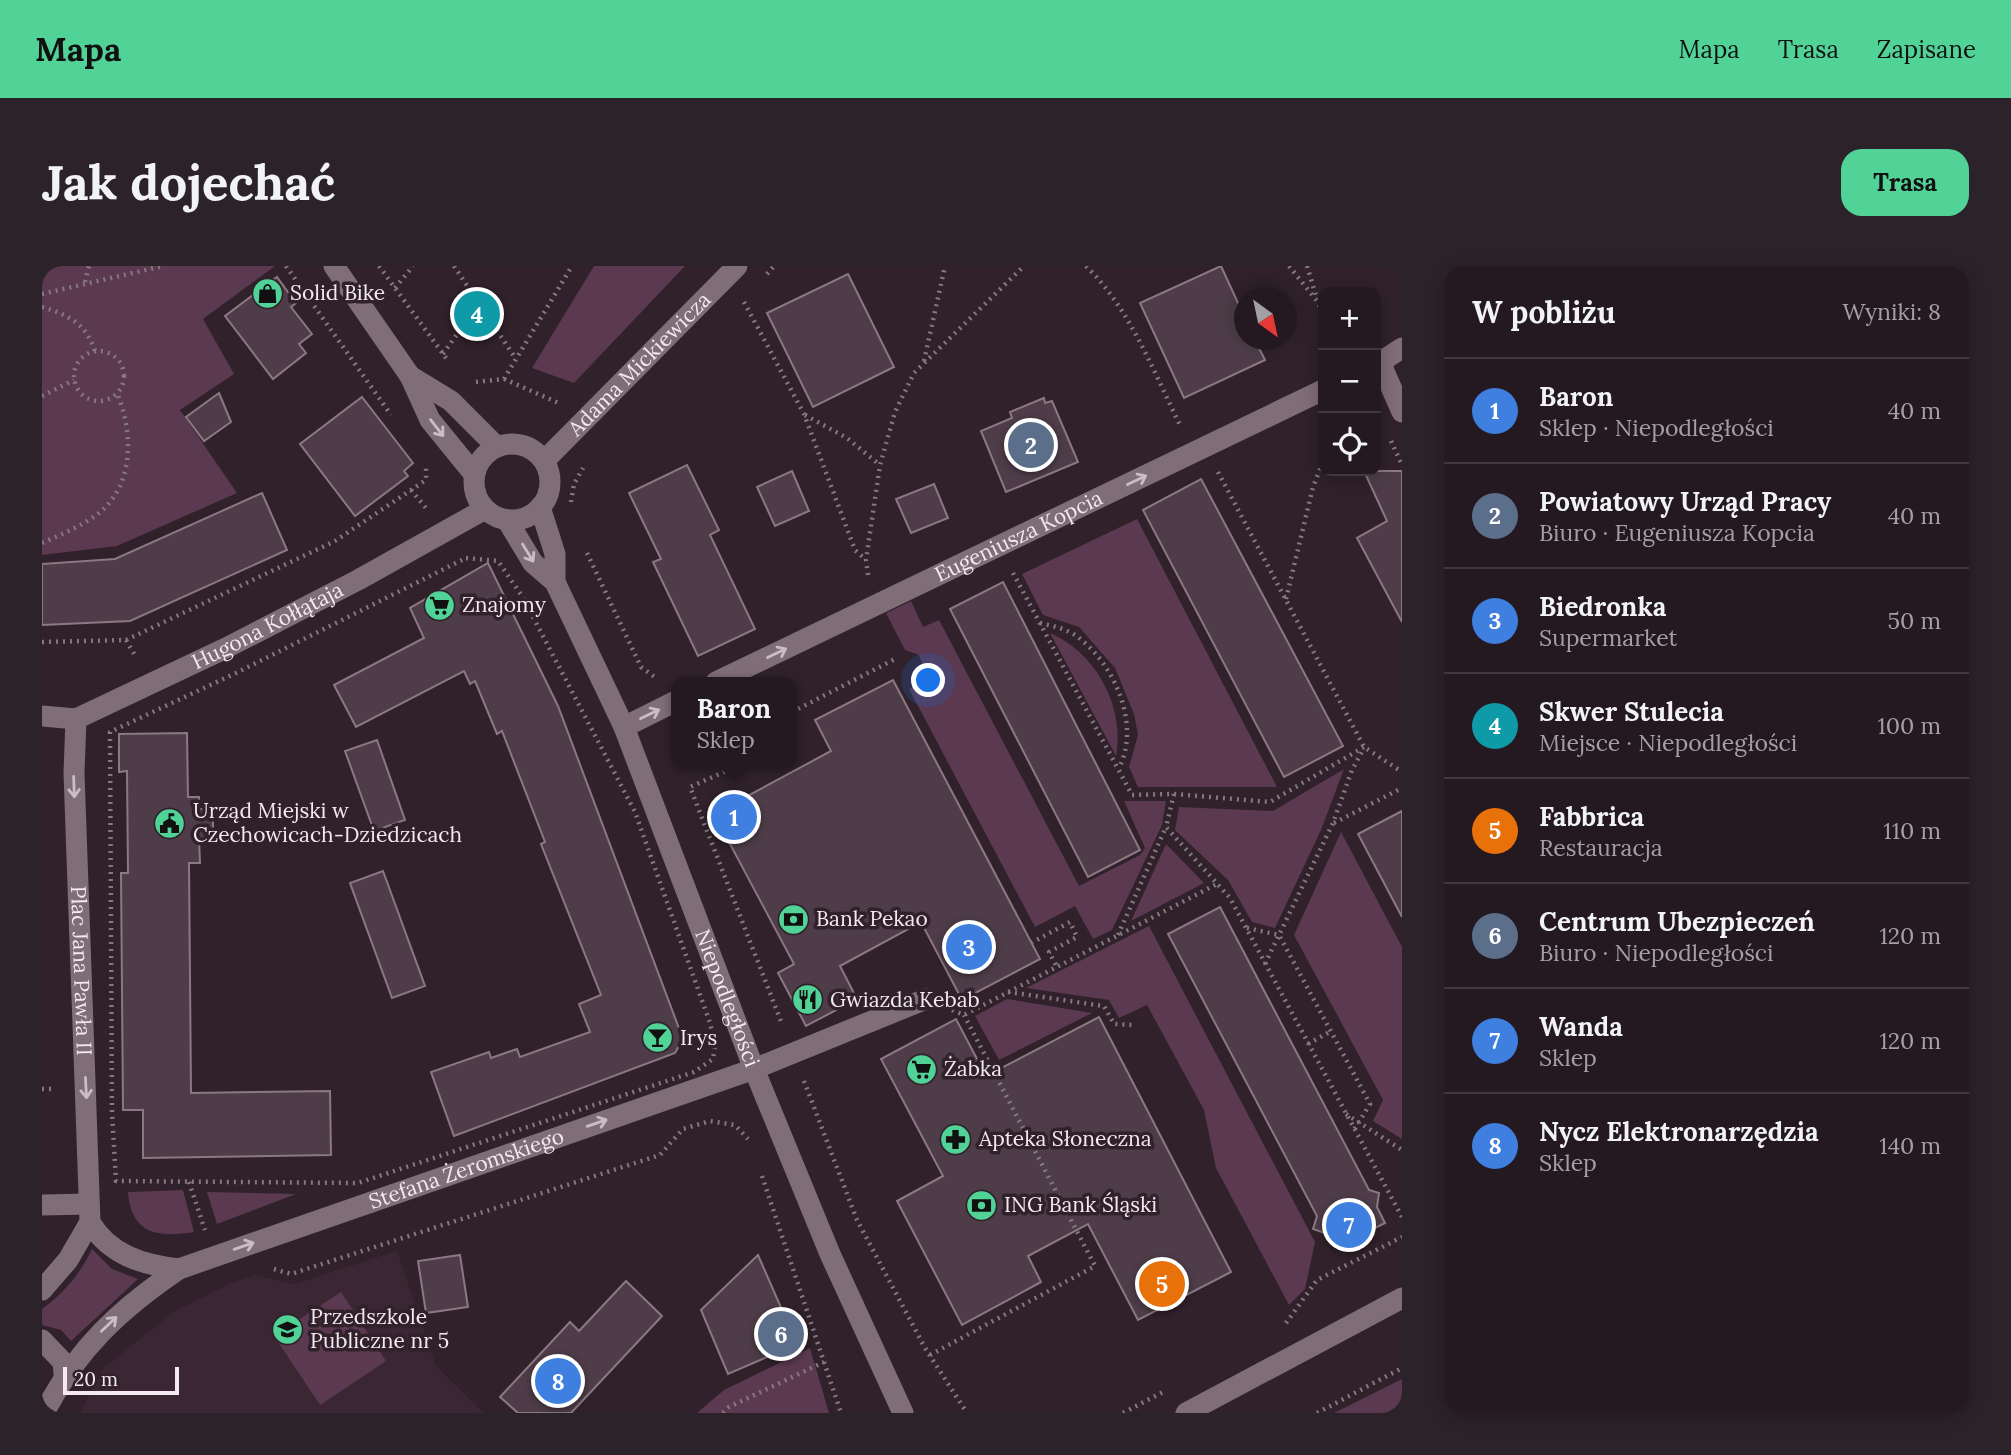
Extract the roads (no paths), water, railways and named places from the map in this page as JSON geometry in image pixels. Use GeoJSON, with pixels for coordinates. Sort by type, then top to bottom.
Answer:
{"type":"FeatureCollection","features":[{"type":"Feature","properties":{"kind":"street"},"geometry":{"type":"LineString","coordinates":[[334,266],[410,376],[430,420],[474,474]]}},
{"type":"Feature","properties":{"kind":"street","name":"Adama Mickiewicza"},"geometry":{"type":"LineString","coordinates":[[544,461],[737,266]]}},
{"type":"Feature","properties":{"kind":"street"},"geometry":{"type":"LineString","coordinates":[[1381,361],[1402,348]]}},
{"type":"Feature","properties":{"kind":"street"},"geometry":{"type":"LineString","coordinates":[[1381,369],[1402,412]]}},
{"type":"Feature","properties":{"kind":"street"},"geometry":{"type":"LineString","coordinates":[[410,376],[451,401],[497,447]]}},
{"type":"Feature","properties":{"kind":"street","name":"Eugeniusza Kopcia"},"geometry":{"type":"LineString","coordinates":[[726,677],[1318,392]]}},
{"type":"Feature","properties":{"kind":"street"},"geometry":{"type":"LineString","coordinates":[[518,444],[537,453],[544,461],[550,485],[540,507],[531,514],[507,520],[485,509],[474,487],[478,462],[497,447],[518,444]]}},
{"type":"Feature","properties":{"kind":"street","name":"Niepodległości"},"geometry":{"type":"LineString","coordinates":[[540,507],[555,554],[555,582]]}},
{"type":"Feature","properties":{"kind":"street","name":"Hugona Kołłątaja"},"geometry":{"type":"LineString","coordinates":[[76,719],[238,642],[485,509]]}},
{"type":"Feature","properties":{"kind":"street","name":"Niepodległości"},"geometry":{"type":"LineString","coordinates":[[507,520],[533,563],[555,582],[624,727],[754,1069],[830,1254],[903,1413]]}},
{"type":"Feature","properties":{"kind":"street"},"geometry":{"type":"LineString","coordinates":[[624,727],[671,704]]}},
{"type":"Feature","properties":{"kind":"street"},"geometry":{"type":"LineString","coordinates":[[42,716],[76,719]]}},
{"type":"Feature","properties":{"kind":"street","name":"Plac Jana Pawła II"},"geometry":{"type":"LineString","coordinates":[[76,719],[74,773],[90,1213]]}},
{"type":"Feature","properties":{"kind":"street","name":"Stefana Żeromskiego"},"geometry":{"type":"LineString","coordinates":[[44,1413],[64,1374],[119,1314],[179,1269],[754,1069],[926,999]]}},
{"type":"Feature","properties":{"kind":"street"},"geometry":{"type":"LineString","coordinates":[[42,1205],[90,1213]]}},
{"type":"Feature","properties":{"kind":"street"},"geometry":{"type":"LineString","coordinates":[[90,1213],[103,1239],[122,1255],[179,1269]]}},
{"type":"Feature","properties":{"kind":"street"},"geometry":{"type":"LineString","coordinates":[[42,1290],[68,1260],[90,1213]]}},
{"type":"Feature","properties":{"kind":"street"},"geometry":{"type":"LineString","coordinates":[[1186,1413],[1402,1298]]}},
{"type":"Feature","properties":{"kind":"street"},"geometry":{"type":"LineString","coordinates":[[42,1340],[63,1362],[64,1374]]}},
{"type":"Feature","properties":{"kind":"place","name":"Solid Bike"},"geometry":{"type":"Point","coordinates":[267,293]}},
{"type":"Feature","properties":{"kind":"place","name":"Skwer Stulecia"},"geometry":{"type":"Point","coordinates":[477,314]}},
{"type":"Feature","properties":{"kind":"place","name":"Powiatowy Urząd Pracy"},"geometry":{"type":"Point","coordinates":[1031,445]}},
{"type":"Feature","properties":{"kind":"place","name":"Znajomy"},"geometry":{"type":"Point","coordinates":[439,605]}},
{"type":"Feature","properties":{"kind":"place","name":"Baron"},"geometry":{"type":"Point","coordinates":[734,817]}},
{"type":"Feature","properties":{"kind":"place","name":"Urząd Miejski w Czechowicach-Dziedzicach"},"geometry":{"type":"Point","coordinates":[170,823]}},
{"type":"Feature","properties":{"kind":"place","name":"Bank Pekao"},"geometry":{"type":"Point","coordinates":[793,919]}},
{"type":"Feature","properties":{"kind":"place","name":"Biedronka"},"geometry":{"type":"Point","coordinates":[969,947]}},
{"type":"Feature","properties":{"kind":"place","name":"Gwiazda Kebab"},"geometry":{"type":"Point","coordinates":[807,1000]}},
{"type":"Feature","properties":{"kind":"place","name":"Irys"},"geometry":{"type":"Point","coordinates":[657,1038]}},
{"type":"Feature","properties":{"kind":"place","name":"Żabka"},"geometry":{"type":"Point","coordinates":[921,1069]}},
{"type":"Feature","properties":{"kind":"place","name":"Apteka Słoneczna"},"geometry":{"type":"Point","coordinates":[956,1139]}},
{"type":"Feature","properties":{"kind":"place","name":"ING Bank Śląski"},"geometry":{"type":"Point","coordinates":[981,1205]}},
{"type":"Feature","properties":{"kind":"place","name":"Wanda"},"geometry":{"type":"Point","coordinates":[1349,1225]}},
{"type":"Feature","properties":{"kind":"place","name":"Fabbrica"},"geometry":{"type":"Point","coordinates":[1162,1284]}},
{"type":"Feature","properties":{"kind":"place","name":"Przedszkole Publiczne nr 5"},"geometry":{"type":"Point","coordinates":[287,1329]}},
{"type":"Feature","properties":{"kind":"place","name":"Centrum Ubezpieczeń"},"geometry":{"type":"Point","coordinates":[781,1334]}},
{"type":"Feature","properties":{"kind":"place","name":"Nycz Elektronarzędzia"},"geometry":{"type":"Point","coordinates":[558,1381]}}]}
